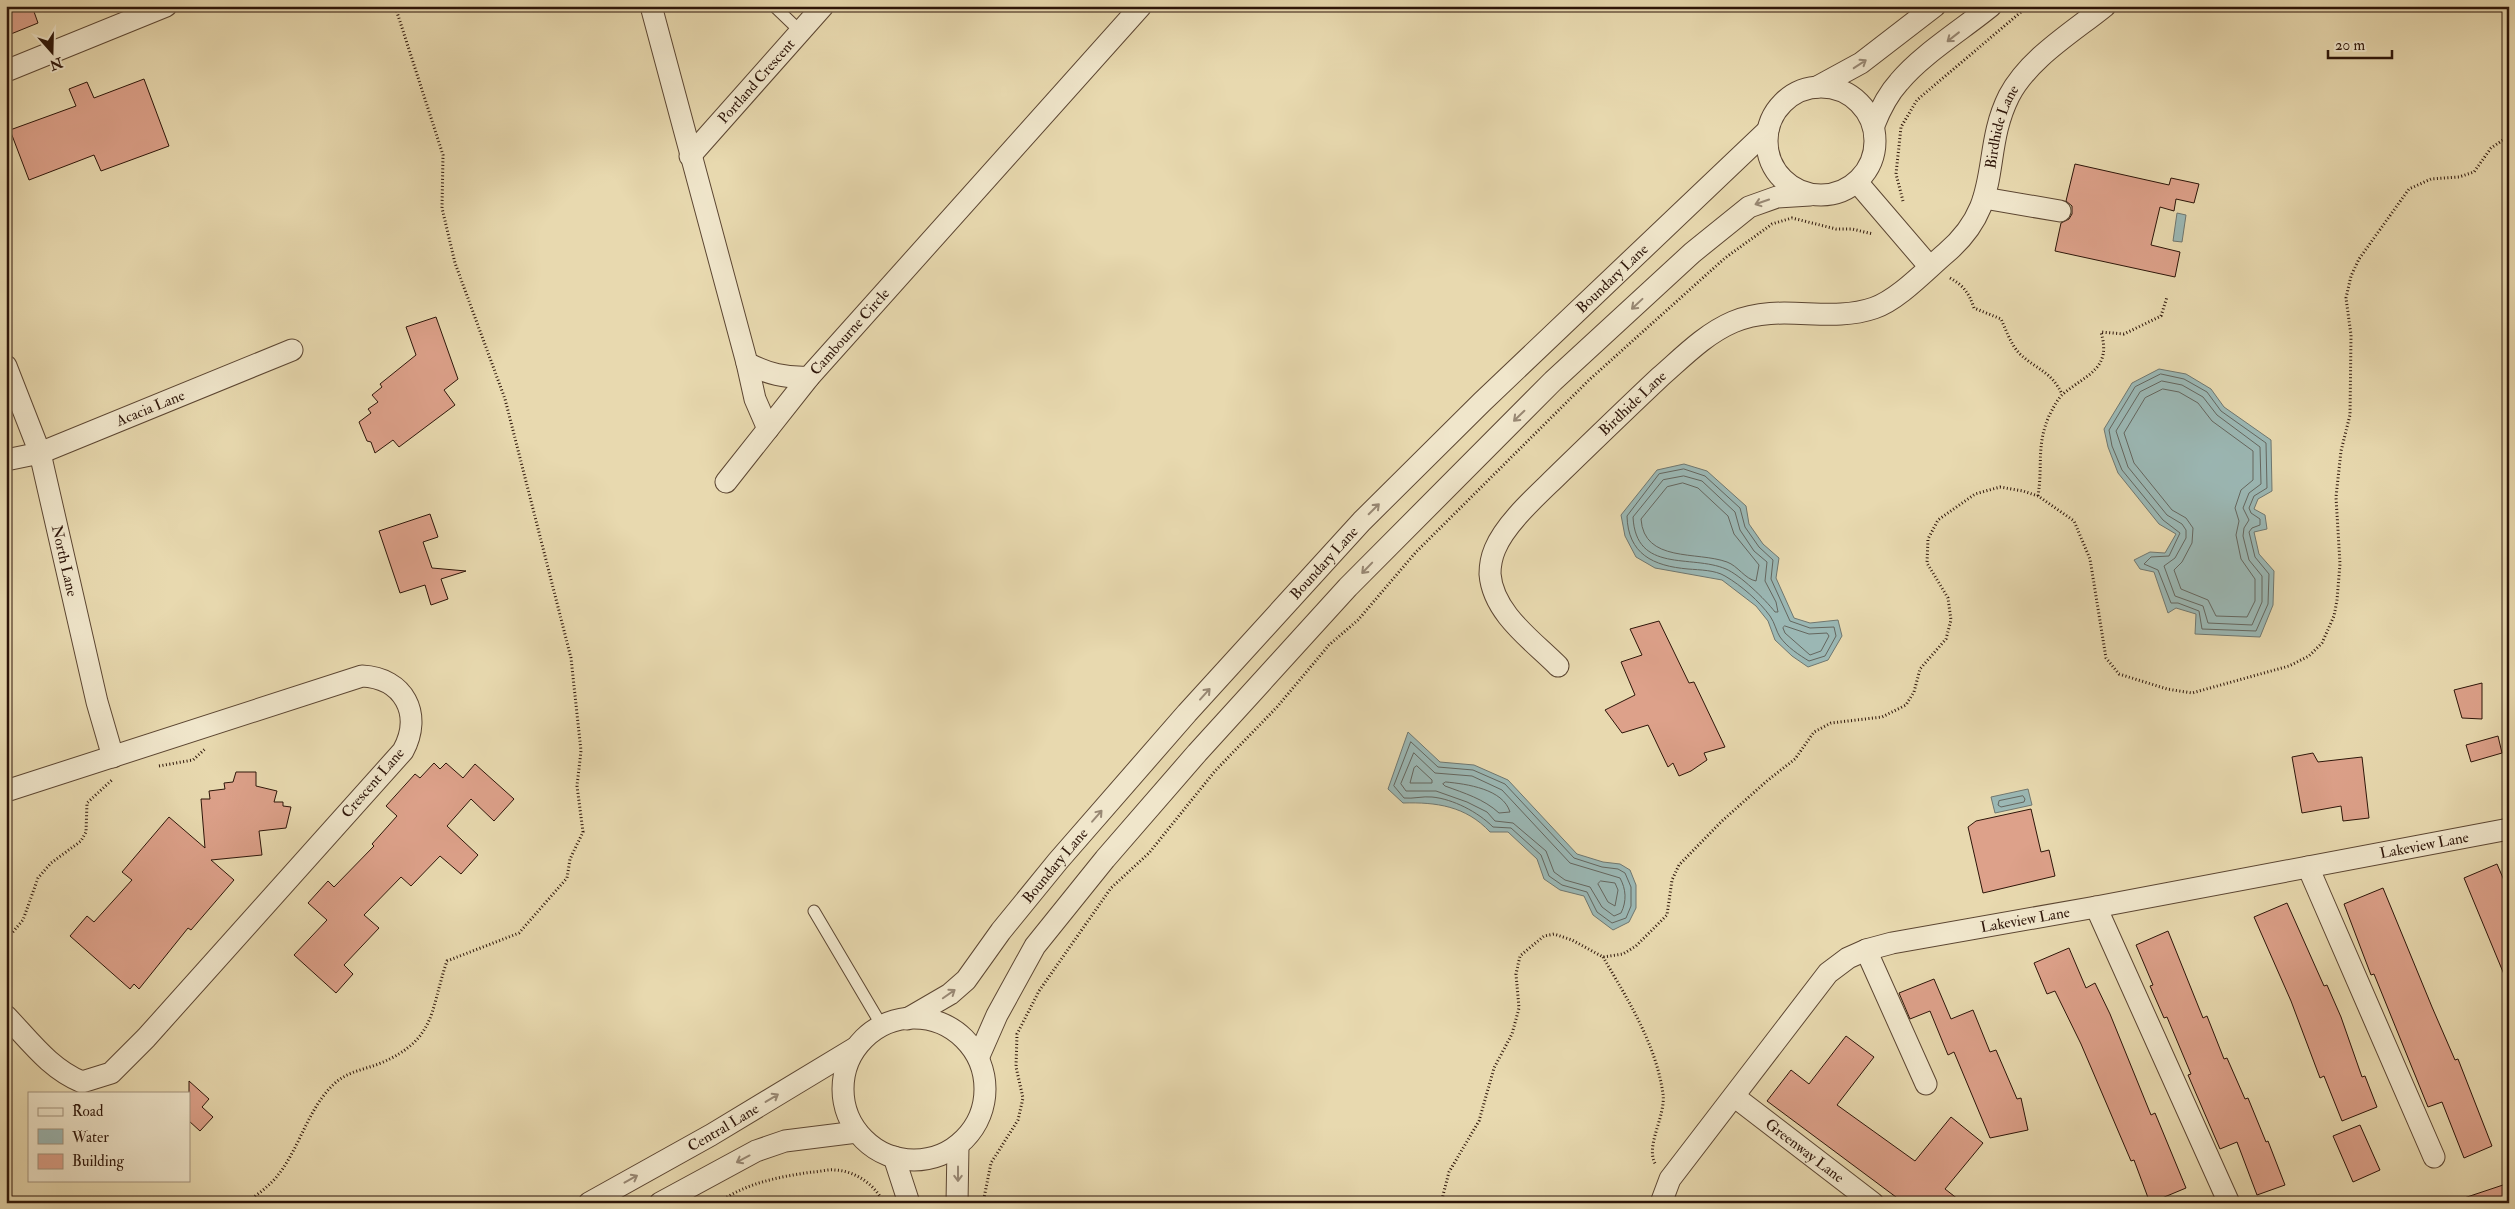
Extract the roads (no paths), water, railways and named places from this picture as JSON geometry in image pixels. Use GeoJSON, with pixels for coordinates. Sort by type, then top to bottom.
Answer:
{"type":"FeatureCollection","features":[{"type":"Feature","properties":{"kind":"street"},"geometry":{"type":"LineString","coordinates":[[6,71],[166,6]]}},
{"type":"Feature","properties":{"kind":"street"},"geometry":{"type":"LineString","coordinates":[[651,6],[747,362],[755,399],[768,429]]}},
{"type":"Feature","properties":{"kind":"street","name":"Portland Crescent"},"geometry":{"type":"LineString","coordinates":[[690,156],[823,6]]}},
{"type":"Feature","properties":{"kind":"street"},"geometry":{"type":"LineString","coordinates":[[1810,195],[1794,189],[1780,178],[1771,163],[1766,147],[1768,130],[1774,114],[1785,100],[1800,91],[1817,87],[1861,63],[1935,6]]}},
{"type":"Feature","properties":{"kind":"street"},"geometry":{"type":"LineString","coordinates":[[1874,125],[1898,82],[1914,66],[1991,6]]}},
{"type":"Feature","properties":{"kind":"street","name":"Birdhide Lane"},"geometry":{"type":"LineString","coordinates":[[1558,666],[1502,608],[1495,594],[1490,574],[1495,548],[1528,505],[1635,400],[1709,335],[1732,322],[1756,314],[1779,311],[1840,314],[1872,309],[1894,297],[1948,251],[1975,221],[1984,198],[1997,134],[2010,95],[2021,79],[2039,60],[2105,6]]}},
{"type":"Feature","properties":{"kind":"street","name":"Cambourne Circle"},"geometry":{"type":"LineString","coordinates":[[747,362],[766,373],[786,378],[810,377],[1138,7]]}},
{"type":"Feature","properties":{"kind":"street"},"geometry":{"type":"LineString","coordinates":[[979,1056],[996,1015],[1035,946],[1105,859],[1348,587],[1554,381],[1692,252],[1749,207],[1777,197],[1829,195],[1847,190],[1857,182],[1872,162],[1876,144],[1874,125],[1865,108],[1851,95],[1834,88],[1817,87]]}},
{"type":"Feature","properties":{"kind":"street","name":"Boundary Lane"},"geometry":{"type":"LineString","coordinates":[[907,1019],[950,994],[966,980],[1001,931],[1058,861],[1187,713],[1362,521],[1482,402],[1768,130]]}},
{"type":"Feature","properties":{"kind":"street"},"geometry":{"type":"LineString","coordinates":[[1857,182],[1929,266]]}},
{"type":"Feature","properties":{"kind":"street"},"geometry":{"type":"LineString","coordinates":[[1984,198],[2060,211]]}},
{"type":"Feature","properties":{"kind":"street","name":"Acacia Lane"},"geometry":{"type":"LineString","coordinates":[[6,460],[40,453],[292,350]]}},
{"type":"Feature","properties":{"kind":"street","name":"North Lane"},"geometry":{"type":"LineString","coordinates":[[6,366],[40,453],[97,702],[116,767]]}},
{"type":"Feature","properties":{"kind":"street"},"geometry":{"type":"LineString","coordinates":[[726,482],[810,377]]}},
{"type":"Feature","properties":{"kind":"street","name":"Crescent Lane"},"geometry":{"type":"LineString","coordinates":[[6,791],[116,767],[219,721],[362,676],[384,679],[400,692],[410,716],[409,739],[403,751],[126,1060],[111,1073],[82,1082],[72,1078],[54,1067],[6,1016]]}},
{"type":"Feature","properties":{"kind":"street","name":"Lakeview Lane"},"geometry":{"type":"LineString","coordinates":[[1661,1203],[1670,1179],[1735,1097],[1828,973],[1848,958],[1866,950],[1940,932],[2096,907],[2509,829]]}},
{"type":"Feature","properties":{"kind":"street"},"geometry":{"type":"LineString","coordinates":[[2308,867],[2434,1157]]}},
{"type":"Feature","properties":{"kind":"street"},"geometry":{"type":"LineString","coordinates":[[2096,907],[2229,1203]]}},
{"type":"Feature","properties":{"kind":"street"},"geometry":{"type":"LineString","coordinates":[[1866,950],[1926,1084]]}},
{"type":"Feature","properties":{"kind":"street"},"geometry":{"type":"LineString","coordinates":[[919,1017],[943,1023],[964,1036],[979,1056],[986,1080],[984,1105],[975,1127],[958,1146],[938,1156],[916,1160],[894,1157],[874,1148],[857,1132],[847,1113],[843,1091],[846,1069],[855,1048],[872,1031],[882,1026],[895,1020],[919,1017]]}},
{"type":"Feature","properties":{"kind":"street","name":"Central Lane"},"geometry":{"type":"LineString","coordinates":[[589,1203],[711,1135],[855,1048]]}},
{"type":"Feature","properties":{"kind":"street","name":"Greenway Lane"},"geometry":{"type":"LineString","coordinates":[[1735,1097],[1873,1203]]}},
{"type":"Feature","properties":{"kind":"street"},"geometry":{"type":"LineString","coordinates":[[660,1203],[756,1152],[785,1142],[857,1132]]}},
{"type":"Feature","properties":{"kind":"street"},"geometry":{"type":"LineString","coordinates":[[957,1203],[958,1146]]}},
{"type":"Feature","properties":{"kind":"street"},"geometry":{"type":"LineString","coordinates":[[894,1157],[909,1203]]}},
{"type":"Feature","properties":{"kind":"lane"},"geometry":{"type":"LineString","coordinates":[[774,6],[800,31]]}},
{"type":"Feature","properties":{"kind":"lane"},"geometry":{"type":"LineString","coordinates":[[814,911],[882,1026]]}},
{"type":"Feature","properties":{"kind":"water"},"geometry":{"type":"Polygon","coordinates":[[[2177,213],[2186,215],[2182,242],[2173,241],[2177,213]]]}},
{"type":"Feature","properties":{"kind":"water"},"geometry":{"type":"Polygon","coordinates":[[[2159,369],[2186,374],[2211,389],[2224,407],[2271,440],[2272,491],[2258,499],[2254,509],[2265,515],[2267,529],[2254,532],[2259,554],[2274,571],[2273,605],[2260,637],[2195,634],[2196,614],[2176,608],[2168,613],[2154,572],[2140,569],[2134,560],[2150,552],[2165,553],[2176,534],[2159,524],[2118,473],[2108,447],[2104,429],[2132,383],[2159,369]]]}},
{"type":"Feature","properties":{"kind":"water"},"geometry":{"type":"Polygon","coordinates":[[[1684,464],[1707,471],[1746,506],[1749,524],[1763,544],[1779,558],[1776,578],[1794,618],[1810,623],[1838,620],[1842,636],[1828,660],[1808,667],[1792,656],[1775,640],[1768,621],[1756,606],[1722,580],[1655,568],[1636,557],[1625,536],[1621,515],[1657,470],[1684,464]]]}},
{"type":"Feature","properties":{"kind":"water"},"geometry":{"type":"Polygon","coordinates":[[[1408,732],[1440,762],[1474,765],[1508,780],[1577,854],[1603,862],[1620,864],[1630,870],[1636,885],[1636,908],[1629,922],[1613,930],[1593,915],[1584,896],[1560,890],[1544,879],[1537,859],[1508,832],[1490,832],[1471,816],[1450,807],[1427,803],[1403,803],[1388,789],[1408,732]]]}},
{"type":"Feature","properties":{"kind":"water"},"geometry":{"type":"Polygon","coordinates":[[[2028,789],[2032,805],[1995,813],[1991,797],[2028,789]]]}}]}
